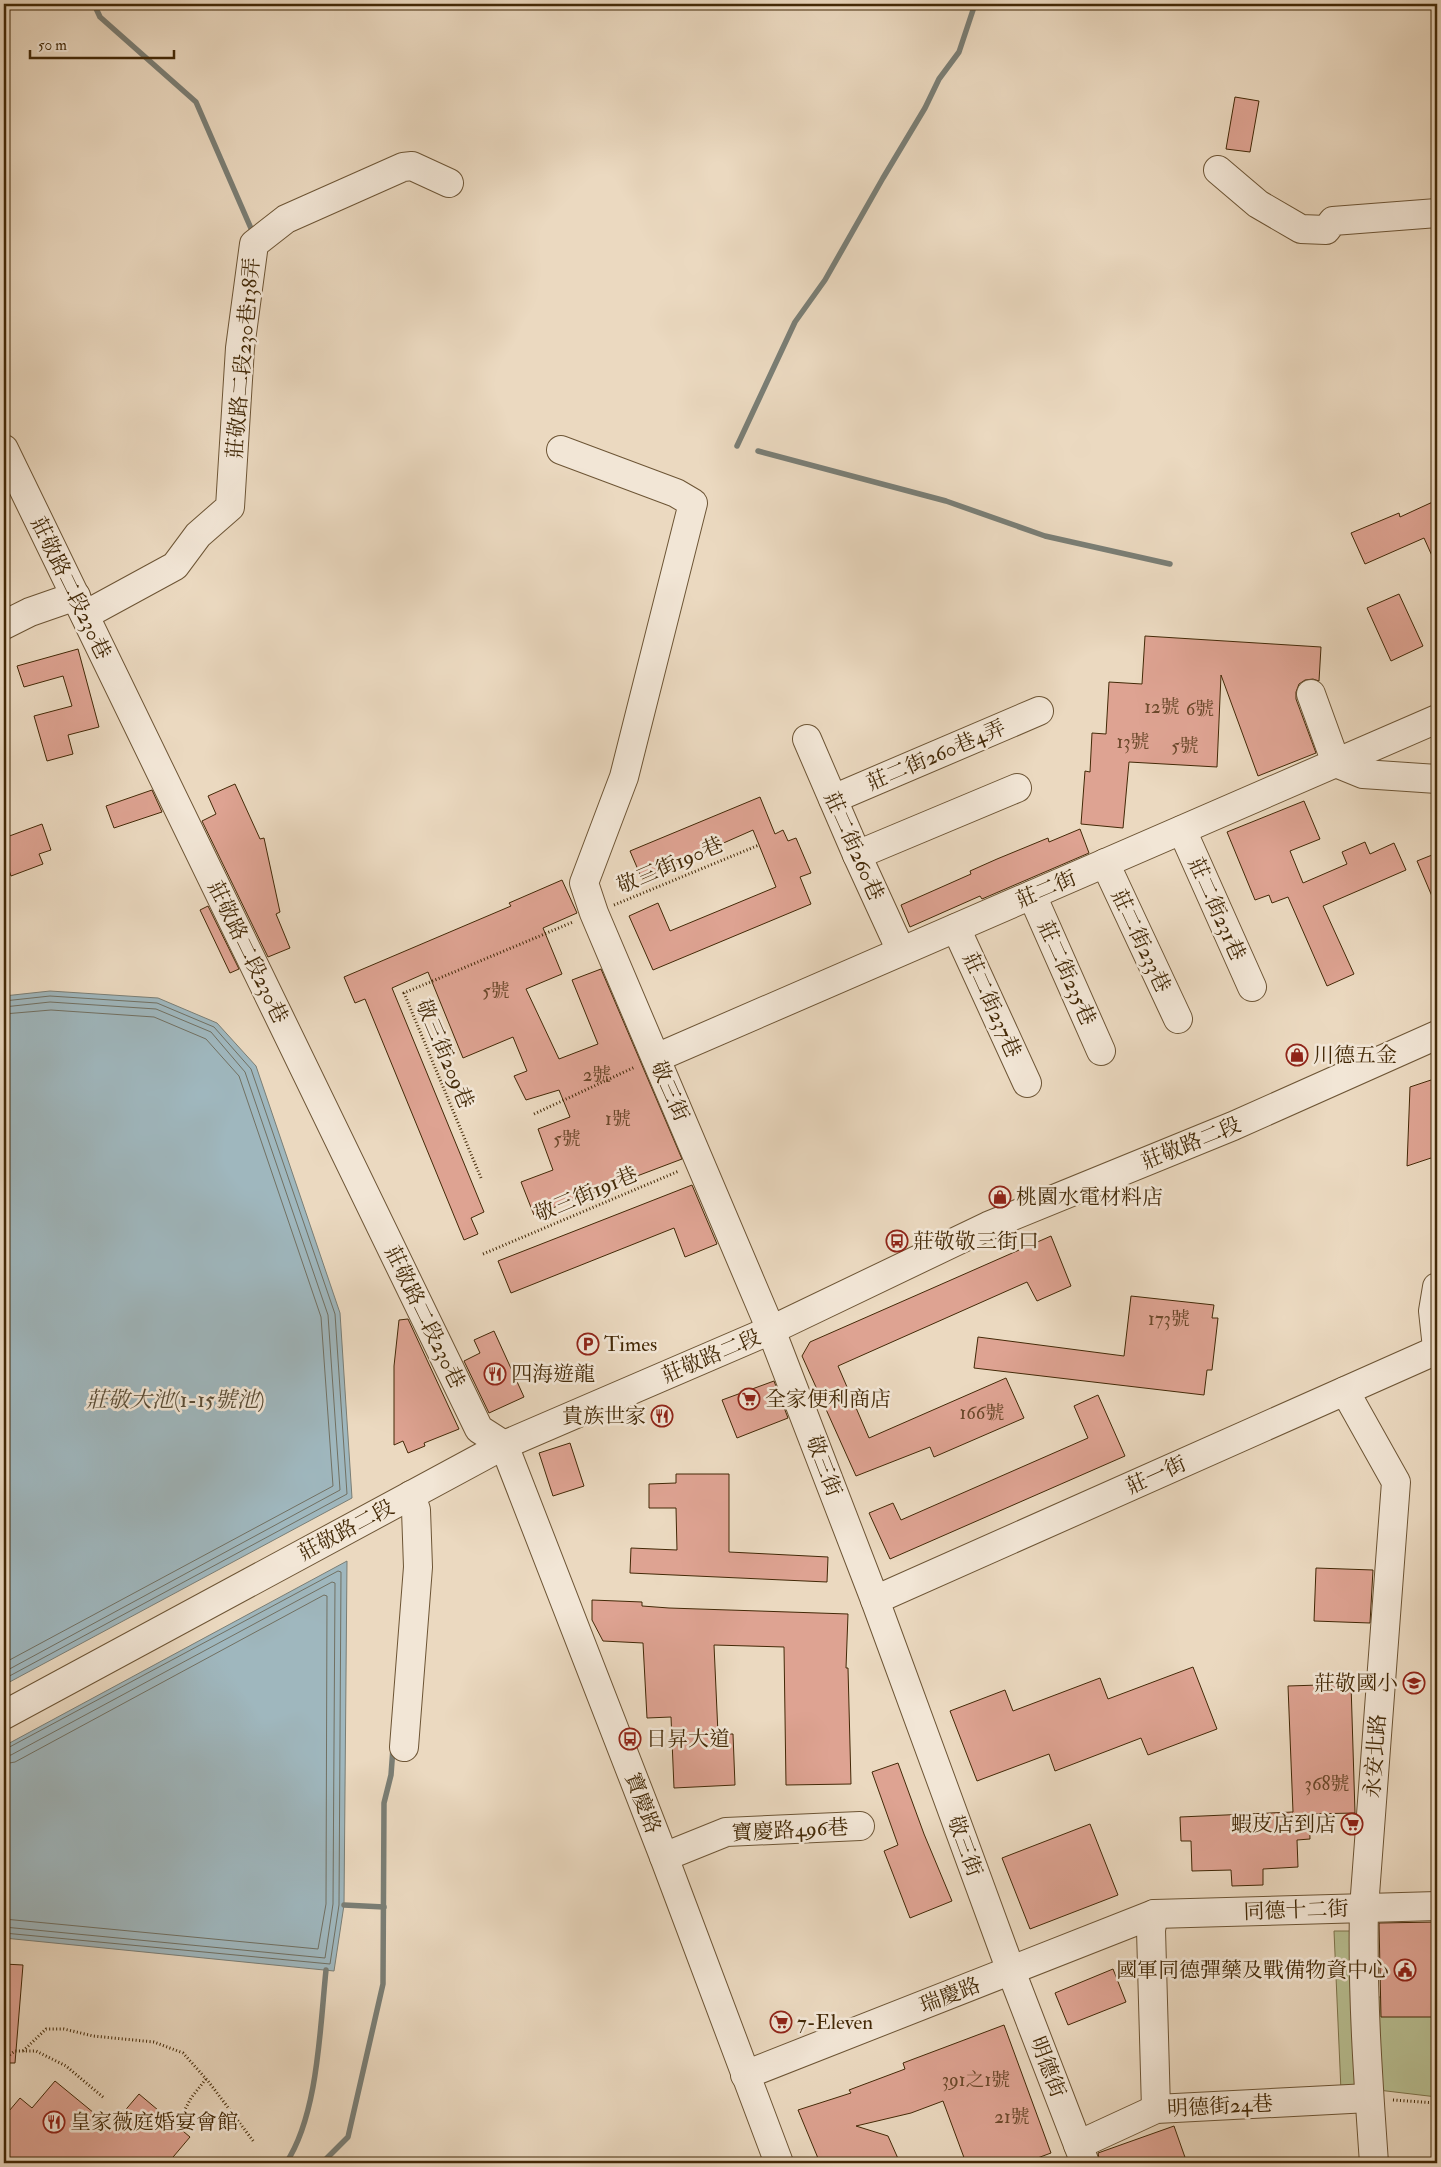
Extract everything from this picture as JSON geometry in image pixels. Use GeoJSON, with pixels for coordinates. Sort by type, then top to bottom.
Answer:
{"type":"FeatureCollection","features":[{"type":"Feature","properties":{"kind":"street","name":"莊敬路二段230巷138弄"},"geometry":{"type":"LineString","coordinates":[[4,625],[30,612],[80,606],[175,566],[198,535],[230,507],[240,348],[254,244],[286,219],[403,167],[412,166],[450,183]]}},
{"type":"Feature","properties":{"kind":"street"},"geometry":{"type":"LineString","coordinates":[[1218,170],[1258,204],[1301,229],[1326,230],[1333,221],[1437,213]]}},
{"type":"Feature","properties":{"kind":"street","name":"莊敬路二段230巷"},"geometry":{"type":"LineString","coordinates":[[4,449],[479,1428],[504,1445]]}},
{"type":"Feature","properties":{"kind":"street","name":"敬三街"},"geometry":{"type":"LineString","coordinates":[[561,450],[676,493],[694,503],[624,777],[584,883],[594,913],[771,1330],[875,1600],[1011,1971]]}},
{"type":"Feature","properties":{"kind":"street"},"geometry":{"type":"LineString","coordinates":[[1311,694],[1336,763],[1363,774],[1437,779]]}},
{"type":"Feature","properties":{"kind":"street","name":"莊二街260巷4弄"},"geometry":{"type":"LineString","coordinates":[[833,799],[1039,711]]}},
{"type":"Feature","properties":{"kind":"street","name":"莊二街"},"geometry":{"type":"LineString","coordinates":[[656,1058],[1437,719]]}},
{"type":"Feature","properties":{"kind":"street","name":"莊二街260巷"},"geometry":{"type":"LineString","coordinates":[[808,739],[857,855],[901,952]]}},
{"type":"Feature","properties":{"kind":"street"},"geometry":{"type":"LineString","coordinates":[[857,855],[1017,788]]}},
{"type":"Feature","properties":{"kind":"street","name":"莊二街231巷"},"geometry":{"type":"LineString","coordinates":[[1182,830],[1252,987]]}},
{"type":"Feature","properties":{"kind":"street","name":"莊二街233巷"},"geometry":{"type":"LineString","coordinates":[[1105,863],[1178,1019]]}},
{"type":"Feature","properties":{"kind":"street","name":"莊二街235巷"},"geometry":{"type":"LineString","coordinates":[[1032,895],[1101,1051]]}},
{"type":"Feature","properties":{"kind":"street","name":"莊二街237巷"},"geometry":{"type":"LineString","coordinates":[[956,928],[1026,1083]]}},
{"type":"Feature","properties":{"kind":"street","name":"莊敬路二段"},"geometry":{"type":"LineString","coordinates":[[4,1714],[504,1445],[771,1330],[988,1226],[1233,1126],[1437,1035]]}},
{"type":"Feature","properties":{"kind":"street"},"geometry":{"type":"LineString","coordinates":[[1437,1288],[1433,1311],[1437,1349]]}},
{"type":"Feature","properties":{"kind":"street","name":"莊一街"},"geometry":{"type":"LineString","coordinates":[[875,1600],[1437,1349]]}},
{"type":"Feature","properties":{"kind":"street","name":"永安北路"},"geometry":{"type":"LineString","coordinates":[[1345,1391],[1396,1482],[1364,1908],[1364,1960],[1374,2163]]}},
{"type":"Feature","properties":{"kind":"street","name":"寶慶路"},"geometry":{"type":"LineString","coordinates":[[504,1445],[664,1857],[779,2163]]}},
{"type":"Feature","properties":{"kind":"street"},"geometry":{"type":"LineString","coordinates":[[404,1747],[418,1567],[416,1510],[411,1495]]}},
{"type":"Feature","properties":{"kind":"street","name":"寶慶路496巷"},"geometry":{"type":"LineString","coordinates":[[664,1857],[726,1832],[860,1826]]}},
{"type":"Feature","properties":{"kind":"street","name":"同德十二街"},"geometry":{"type":"LineString","coordinates":[[1154,1914],[1437,1906]]}},
{"type":"Feature","properties":{"kind":"street"},"geometry":{"type":"LineString","coordinates":[[1154,1914],[1151,1930],[1156,2108]]}},
{"type":"Feature","properties":{"kind":"street","name":"瑞慶路"},"geometry":{"type":"LineString","coordinates":[[745,2075],[1154,1914]]}},
{"type":"Feature","properties":{"kind":"street","name":"明德街"},"geometry":{"type":"LineString","coordinates":[[1011,1971],[1081,2154]]}},
{"type":"Feature","properties":{"kind":"street","name":"明德街24巷"},"geometry":{"type":"LineString","coordinates":[[1081,2154],[1156,2108],[1370,2098]]}},
{"type":"Feature","properties":{"kind":"path","name":"敬三街190巷"},"geometry":{"type":"LineString","coordinates":[[594,913],[758,845]]}},
{"type":"Feature","properties":{"kind":"path","name":"敬三街209巷"},"geometry":{"type":"LineString","coordinates":[[481,1178],[404,993],[594,913]]}},
{"type":"Feature","properties":{"kind":"path"},"geometry":{"type":"LineString","coordinates":[[534,1114],[656,1058]]}},
{"type":"Feature","properties":{"kind":"path","name":"敬三街191巷"},"geometry":{"type":"LineString","coordinates":[[483,1254],[701,1162]]}},
{"type":"Feature","properties":{"kind":"path"},"geometry":{"type":"LineString","coordinates":[[23,2051],[46,2029],[64,2029],[93,2036],[154,2042],[183,2053],[206,2079],[254,2142]]}},
{"type":"Feature","properties":{"kind":"path"},"geometry":{"type":"LineString","coordinates":[[4,2059],[14,2051],[36,2051],[66,2066],[104,2098]]}},
{"type":"Feature","properties":{"kind":"path"},"geometry":{"type":"LineString","coordinates":[[179,2121],[191,2098],[206,2079]]}},
{"type":"Feature","properties":{"kind":"path"},"geometry":{"type":"LineString","coordinates":[[1370,2098],[1437,2103]]}},
{"type":"Feature","properties":{"kind":"green space"},"geometry":{"type":"Polygon","coordinates":[[[1334,1931],[1352,1931],[1364,2090],[1341,2091],[1334,1931]]]}},
{"type":"Feature","properties":{"kind":"green space"},"geometry":{"type":"Polygon","coordinates":[[[1376,1997],[1437,1997],[1437,2097],[1378,2090],[1376,1997]]]}},
{"type":"Feature","properties":{"kind":"water","name":"莊敬大池(1-15號池)"},"geometry":{"type":"Polygon","coordinates":[[[50,991],[158,998],[217,1023],[256,1066],[340,1313],[352,1498],[4,1685],[4,996],[50,991]]]}},
{"type":"Feature","properties":{"kind":"water"},"geometry":{"type":"Polygon","coordinates":[[[347,1561],[344,1905],[334,1971],[4,1938],[4,1746],[347,1561]]]}},
{"type":"Feature","properties":{"kind":"building"},"geometry":{"type":"Polygon","coordinates":[[[1235,97],[1259,101],[1250,152],[1226,149],[1235,97]]]}},
{"type":"Feature","properties":{"kind":"building"},"geometry":{"type":"Polygon","coordinates":[[[1437,500],[1437,567],[1424,538],[1365,564],[1351,533],[1399,513],[1400,517],[1437,500]]]}},
{"type":"Feature","properties":{"kind":"building"},"geometry":{"type":"Polygon","coordinates":[[[1399,594],[1423,646],[1391,661],[1367,608],[1399,594]]]}},
{"type":"Feature","properties":{"kind":"building"},"geometry":{"type":"Polygon","coordinates":[[[1145,636],[1321,647],[1319,681],[1313,679],[1305,680],[1299,684],[1296,692],[1296,699],[1316,753],[1258,776],[1221,675],[1217,767],[1129,762],[1123,828],[1081,824],[1085,771],[1090,772],[1092,733],[1106,734],[1109,682],[1142,684],[1145,636]]]}},
{"type":"Feature","properties":{"kind":"building"},"geometry":{"type":"Polygon","coordinates":[[[78,649],[99,727],[68,735],[73,754],[47,761],[34,716],[72,706],[63,676],[24,687],[17,666],[78,649]]]}},
{"type":"Feature","properties":{"kind":"building"},"geometry":{"type":"Polygon","coordinates":[[[235,784],[260,839],[264,838],[280,912],[276,914],[290,948],[268,957],[202,821],[216,814],[208,796],[235,784]]]}},
{"type":"Feature","properties":{"kind":"building"},"geometry":{"type":"Polygon","coordinates":[[[152,790],[162,812],[114,828],[106,806],[152,790]]]}},
{"type":"Feature","properties":{"kind":"building"},"geometry":{"type":"Polygon","coordinates":[[[760,797],[775,834],[783,830],[788,841],[796,838],[811,873],[800,877],[811,904],[653,970],[629,916],[658,903],[670,931],[776,887],[753,830],[642,879],[630,851],[760,797]]]}},
{"type":"Feature","properties":{"kind":"building"},"geometry":{"type":"Polygon","coordinates":[[[1304,801],[1320,839],[1290,851],[1303,883],[1347,864],[1342,852],[1365,842],[1370,854],[1394,843],[1406,870],[1323,906],[1354,974],[1327,986],[1288,897],[1272,903],[1269,895],[1255,900],[1227,832],[1304,801]]]}},
{"type":"Feature","properties":{"kind":"building"},"geometry":{"type":"Polygon","coordinates":[[[42,824],[51,850],[39,854],[43,864],[11,876],[4,855],[4,838],[42,824]]]}},
{"type":"Feature","properties":{"kind":"building"},"geometry":{"type":"Polygon","coordinates":[[[1080,829],[1089,853],[982,899],[980,896],[910,927],[901,905],[971,874],[970,871],[997,859],[1048,838],[1049,842],[1080,829]]]}},
{"type":"Feature","properties":{"kind":"building"},"geometry":{"type":"Polygon","coordinates":[[[1437,853],[1437,908],[1417,861],[1437,853]]]}},
{"type":"Feature","properties":{"kind":"building"},"geometry":{"type":"Polygon","coordinates":[[[562,880],[577,913],[543,928],[562,974],[526,989],[559,1059],[598,1044],[572,980],[601,969],[682,1159],[534,1215],[521,1182],[553,1170],[538,1129],[570,1117],[559,1090],[526,1100],[514,1076],[527,1071],[513,1037],[463,1058],[428,972],[392,988],[484,1212],[471,1218],[478,1234],[464,1240],[365,999],[355,1003],[344,977],[511,906],[509,903],[562,880]]]}},
{"type":"Feature","properties":{"kind":"building"},"geometry":{"type":"Polygon","coordinates":[[[208,906],[239,969],[230,973],[200,910],[208,906]]]}},
{"type":"Feature","properties":{"kind":"building"},"geometry":{"type":"Polygon","coordinates":[[[1437,1078],[1437,1156],[1407,1166],[1410,1087],[1437,1078]]]}},
{"type":"Feature","properties":{"kind":"building"},"geometry":{"type":"Polygon","coordinates":[[[692,1185],[717,1244],[685,1257],[674,1228],[511,1293],[498,1261],[692,1185]]]}},
{"type":"Feature","properties":{"kind":"building"},"geometry":{"type":"Polygon","coordinates":[[[1051,1236],[1071,1286],[1037,1301],[1027,1282],[838,1366],[869,1438],[1006,1378],[1024,1418],[934,1457],[930,1447],[856,1476],[802,1356],[810,1342],[1051,1236]]]}},
{"type":"Feature","properties":{"kind":"building"},"geometry":{"type":"Polygon","coordinates":[[[1131,1296],[1214,1305],[1212,1318],[1218,1318],[1212,1370],[1207,1370],[1204,1395],[974,1368],[978,1337],[1124,1356],[1131,1296]]]}},
{"type":"Feature","properties":{"kind":"building"},"geometry":{"type":"Polygon","coordinates":[[[408,1319],[459,1429],[424,1443],[425,1446],[408,1453],[403,1441],[394,1445],[394,1366],[399,1320],[408,1319]]]}},
{"type":"Feature","properties":{"kind":"building"},"geometry":{"type":"Polygon","coordinates":[[[494,1331],[524,1397],[489,1413],[464,1361],[480,1353],[474,1340],[494,1331]]]}},
{"type":"Feature","properties":{"kind":"building"},"geometry":{"type":"Polygon","coordinates":[[[774,1381],[788,1418],[737,1438],[722,1400],[774,1381]]]}},
{"type":"Feature","properties":{"kind":"building"},"geometry":{"type":"Polygon","coordinates":[[[1098,1395],[1125,1456],[890,1559],[869,1513],[893,1503],[901,1520],[1088,1438],[1074,1406],[1098,1395]]]}},
{"type":"Feature","properties":{"kind":"building"},"geometry":{"type":"Polygon","coordinates":[[[570,1443],[584,1486],[553,1496],[539,1453],[570,1443]]]}},
{"type":"Feature","properties":{"kind":"building"},"geometry":{"type":"Polygon","coordinates":[[[676,1474],[729,1474],[729,1552],[828,1557],[827,1582],[630,1573],[631,1548],[677,1550],[676,1508],[649,1508],[649,1484],[676,1483],[676,1474]]]}},
{"type":"Feature","properties":{"kind":"building"},"geometry":{"type":"Polygon","coordinates":[[[1316,1568],[1373,1570],[1370,1623],[1314,1621],[1316,1568]]]}},
{"type":"Feature","properties":{"kind":"building"},"geometry":{"type":"Polygon","coordinates":[[[592,1600],[642,1602],[642,1606],[669,1608],[848,1614],[846,1668],[848,1668],[851,1784],[786,1785],[784,1647],[714,1645],[718,1734],[733,1734],[735,1785],[674,1788],[671,1717],[647,1718],[643,1643],[603,1641],[592,1620],[592,1600]]]}},
{"type":"Feature","properties":{"kind":"building"},"geometry":{"type":"Polygon","coordinates":[[[1193,1667],[1217,1729],[1148,1755],[1141,1738],[1055,1771],[1049,1754],[977,1781],[950,1711],[1005,1690],[1013,1711],[1100,1678],[1108,1699],[1193,1667]]]}},
{"type":"Feature","properties":{"kind":"building"},"geometry":{"type":"Polygon","coordinates":[[[1351,1684],[1355,1813],[1309,1814],[1310,1839],[1297,1840],[1298,1867],[1263,1869],[1263,1885],[1232,1886],[1231,1870],[1192,1871],[1191,1841],[1181,1841],[1180,1817],[1293,1812],[1288,1686],[1351,1684]]]}},
{"type":"Feature","properties":{"kind":"building"},"geometry":{"type":"Polygon","coordinates":[[[898,1763],[924,1834],[952,1901],[910,1918],[884,1851],[898,1845],[872,1772],[898,1763]]]}},
{"type":"Feature","properties":{"kind":"building"},"geometry":{"type":"Polygon","coordinates":[[[1090,1824],[1118,1895],[1030,1929],[1002,1858],[1090,1824]]]}},
{"type":"Feature","properties":{"kind":"building","name":"國軍同德彈藥及戰備物資中心"},"geometry":{"type":"Polygon","coordinates":[[[1437,1922],[1437,2017],[1381,2017],[1379,1923],[1437,1922]]]}},
{"type":"Feature","properties":{"kind":"building"},"geometry":{"type":"Polygon","coordinates":[[[4,1964],[23,1965],[15,2063],[4,2063],[4,1964]]]}},
{"type":"Feature","properties":{"kind":"building"},"geometry":{"type":"Polygon","coordinates":[[[1113,1969],[1126,2002],[1068,2025],[1055,1993],[1113,1969]]]}},
{"type":"Feature","properties":{"kind":"building"},"geometry":{"type":"Polygon","coordinates":[[[1004,2025],[1051,2153],[1024,2163],[966,2163],[943,2101],[911,2113],[856,2126],[888,2136],[900,2163],[820,2163],[798,2110],[851,2093],[849,2090],[905,2069],[903,2063],[1004,2025]]]}},
{"type":"Feature","properties":{"kind":"building","name":"皇家薇庭婚宴會館"},"geometry":{"type":"Polygon","coordinates":[[[55,2081],[111,2127],[139,2094],[190,2137],[168,2163],[4,2163],[4,2117],[20,2098],[32,2108],[55,2081]]]}},
{"type":"Feature","properties":{"kind":"building"},"geometry":{"type":"Polygon","coordinates":[[[1174,2126],[1187,2163],[1100,2163],[1098,2153],[1174,2126]]]}},
{"type":"Feature","properties":{"kind":"waterway"},"geometry":{"type":"LineString","coordinates":[[94,4],[100,17],[196,102],[253,233]]}},
{"type":"Feature","properties":{"kind":"waterway"},"geometry":{"type":"LineString","coordinates":[[737,446],[795,322],[825,280],[925,108],[939,79],[959,52],[975,4]]}},
{"type":"Feature","properties":{"kind":"waterway"},"geometry":{"type":"LineString","coordinates":[[758,451],[946,501],[1045,536],[1170,564]]}},
{"type":"Feature","properties":{"kind":"waterway"},"geometry":{"type":"LineString","coordinates":[[322,2163],[348,2137],[383,1984],[384,1803],[391,1775],[393,1748]]}},
{"type":"Feature","properties":{"kind":"waterway"},"geometry":{"type":"LineString","coordinates":[[344,1905],[384,1907]]}},
{"type":"Feature","properties":{"kind":"waterway"},"geometry":{"type":"LineString","coordinates":[[286,2163],[297,2143],[311,2096],[316,2070],[326,1970]]}},
{"type":"Feature","properties":{"kind":"place","name":"川德五金"},"geometry":{"type":"Point","coordinates":[1297,1055]}},
{"type":"Feature","properties":{"kind":"place","name":"桃園水電材料店"},"geometry":{"type":"Point","coordinates":[1000,1197]}},
{"type":"Feature","properties":{"kind":"place","name":"莊敬敬三街口"},"geometry":{"type":"Point","coordinates":[897,1241]}},
{"type":"Feature","properties":{"kind":"place","name":"Times"},"geometry":{"type":"Point","coordinates":[588,1344]}},
{"type":"Feature","properties":{"kind":"place","name":"四海遊龍"},"geometry":{"type":"Point","coordinates":[495,1374]}},
{"type":"Feature","properties":{"kind":"place","name":"全家便利商店"},"geometry":{"type":"Point","coordinates":[749,1399]}},
{"type":"Feature","properties":{"kind":"place","name":"貴族世家"},"geometry":{"type":"Point","coordinates":[662,1416]}},
{"type":"Feature","properties":{"kind":"place","name":"莊敬國小"},"geometry":{"type":"Point","coordinates":[1414,1683]}},
{"type":"Feature","properties":{"kind":"place","name":"日昇大道"},"geometry":{"type":"Point","coordinates":[630,1739]}},
{"type":"Feature","properties":{"kind":"place","name":"蝦皮店到店"},"geometry":{"type":"Point","coordinates":[1352,1824]}},
{"type":"Feature","properties":{"kind":"place","name":"國軍同德彈藥及戰備物資中心"},"geometry":{"type":"Point","coordinates":[1405,1970]}},
{"type":"Feature","properties":{"kind":"place","name":"7-Eleven"},"geometry":{"type":"Point","coordinates":[781,2022]}},
{"type":"Feature","properties":{"kind":"place","name":"皇家薇庭婚宴會館"},"geometry":{"type":"Point","coordinates":[54,2122]}}]}
